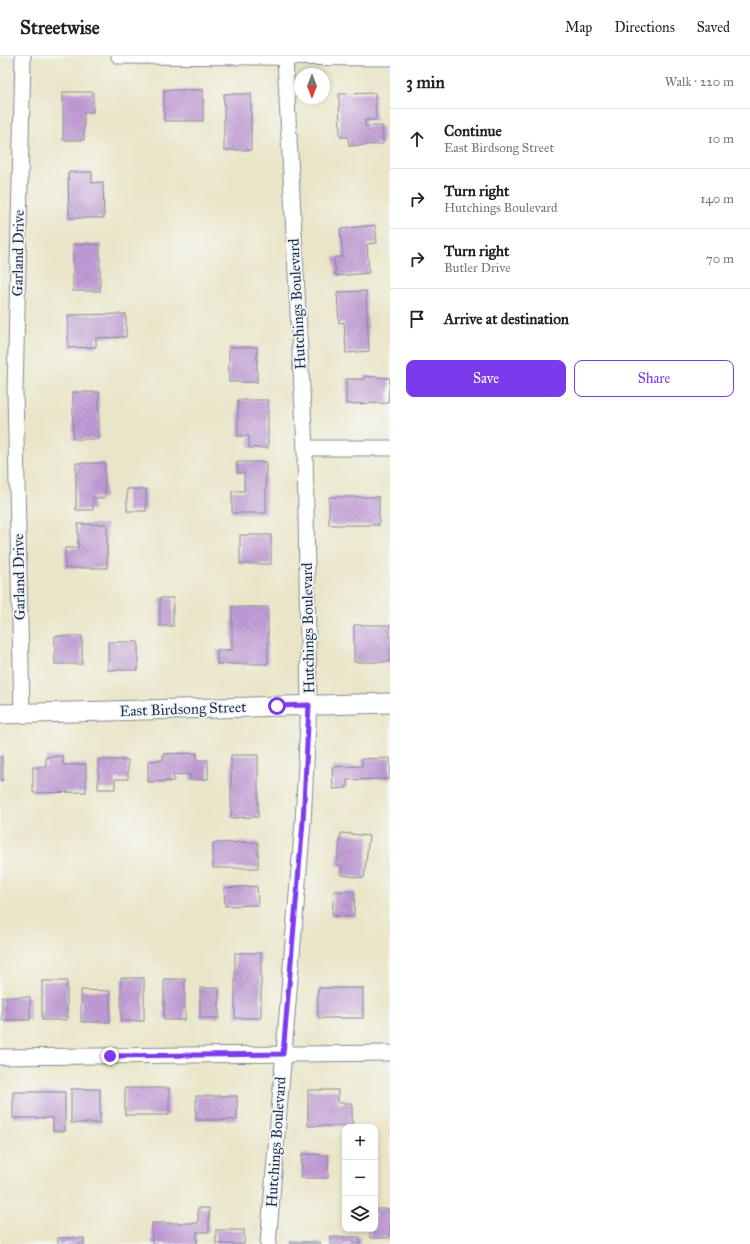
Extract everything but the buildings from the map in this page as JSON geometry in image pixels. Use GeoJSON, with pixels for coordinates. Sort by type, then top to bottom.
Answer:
{"type":"FeatureCollection","features":[{"type":"Feature","properties":{"kind":"street","name":"Garland Drive"},"geometry":{"type":"LineString","coordinates":[[22,714],[15,391],[23,56]]}},
{"type":"Feature","properties":{"kind":"street"},"geometry":{"type":"LineString","coordinates":[[118,56],[390,58]]}},
{"type":"Feature","properties":{"kind":"street","name":"Hutchings Boulevard"},"geometry":{"type":"LineString","coordinates":[[268,1244],[303,822],[309,705],[305,448],[285,58]]}},
{"type":"Feature","properties":{"kind":"street"},"geometry":{"type":"LineString","coordinates":[[305,448],[390,448]]}},
{"type":"Feature","properties":{"kind":"street","name":"East Birdsong Street"},"geometry":{"type":"LineString","coordinates":[[0,714],[390,703]]}},
{"type":"Feature","properties":{"kind":"street"},"geometry":{"type":"LineString","coordinates":[[0,1057],[390,1053]]}},
{"type":"Feature","properties":{"kind":"route"},"geometry":{"type":"LineString","coordinates":[[110,1056],[283,1054],[303,822],[309,705],[277,706]]}}]}
